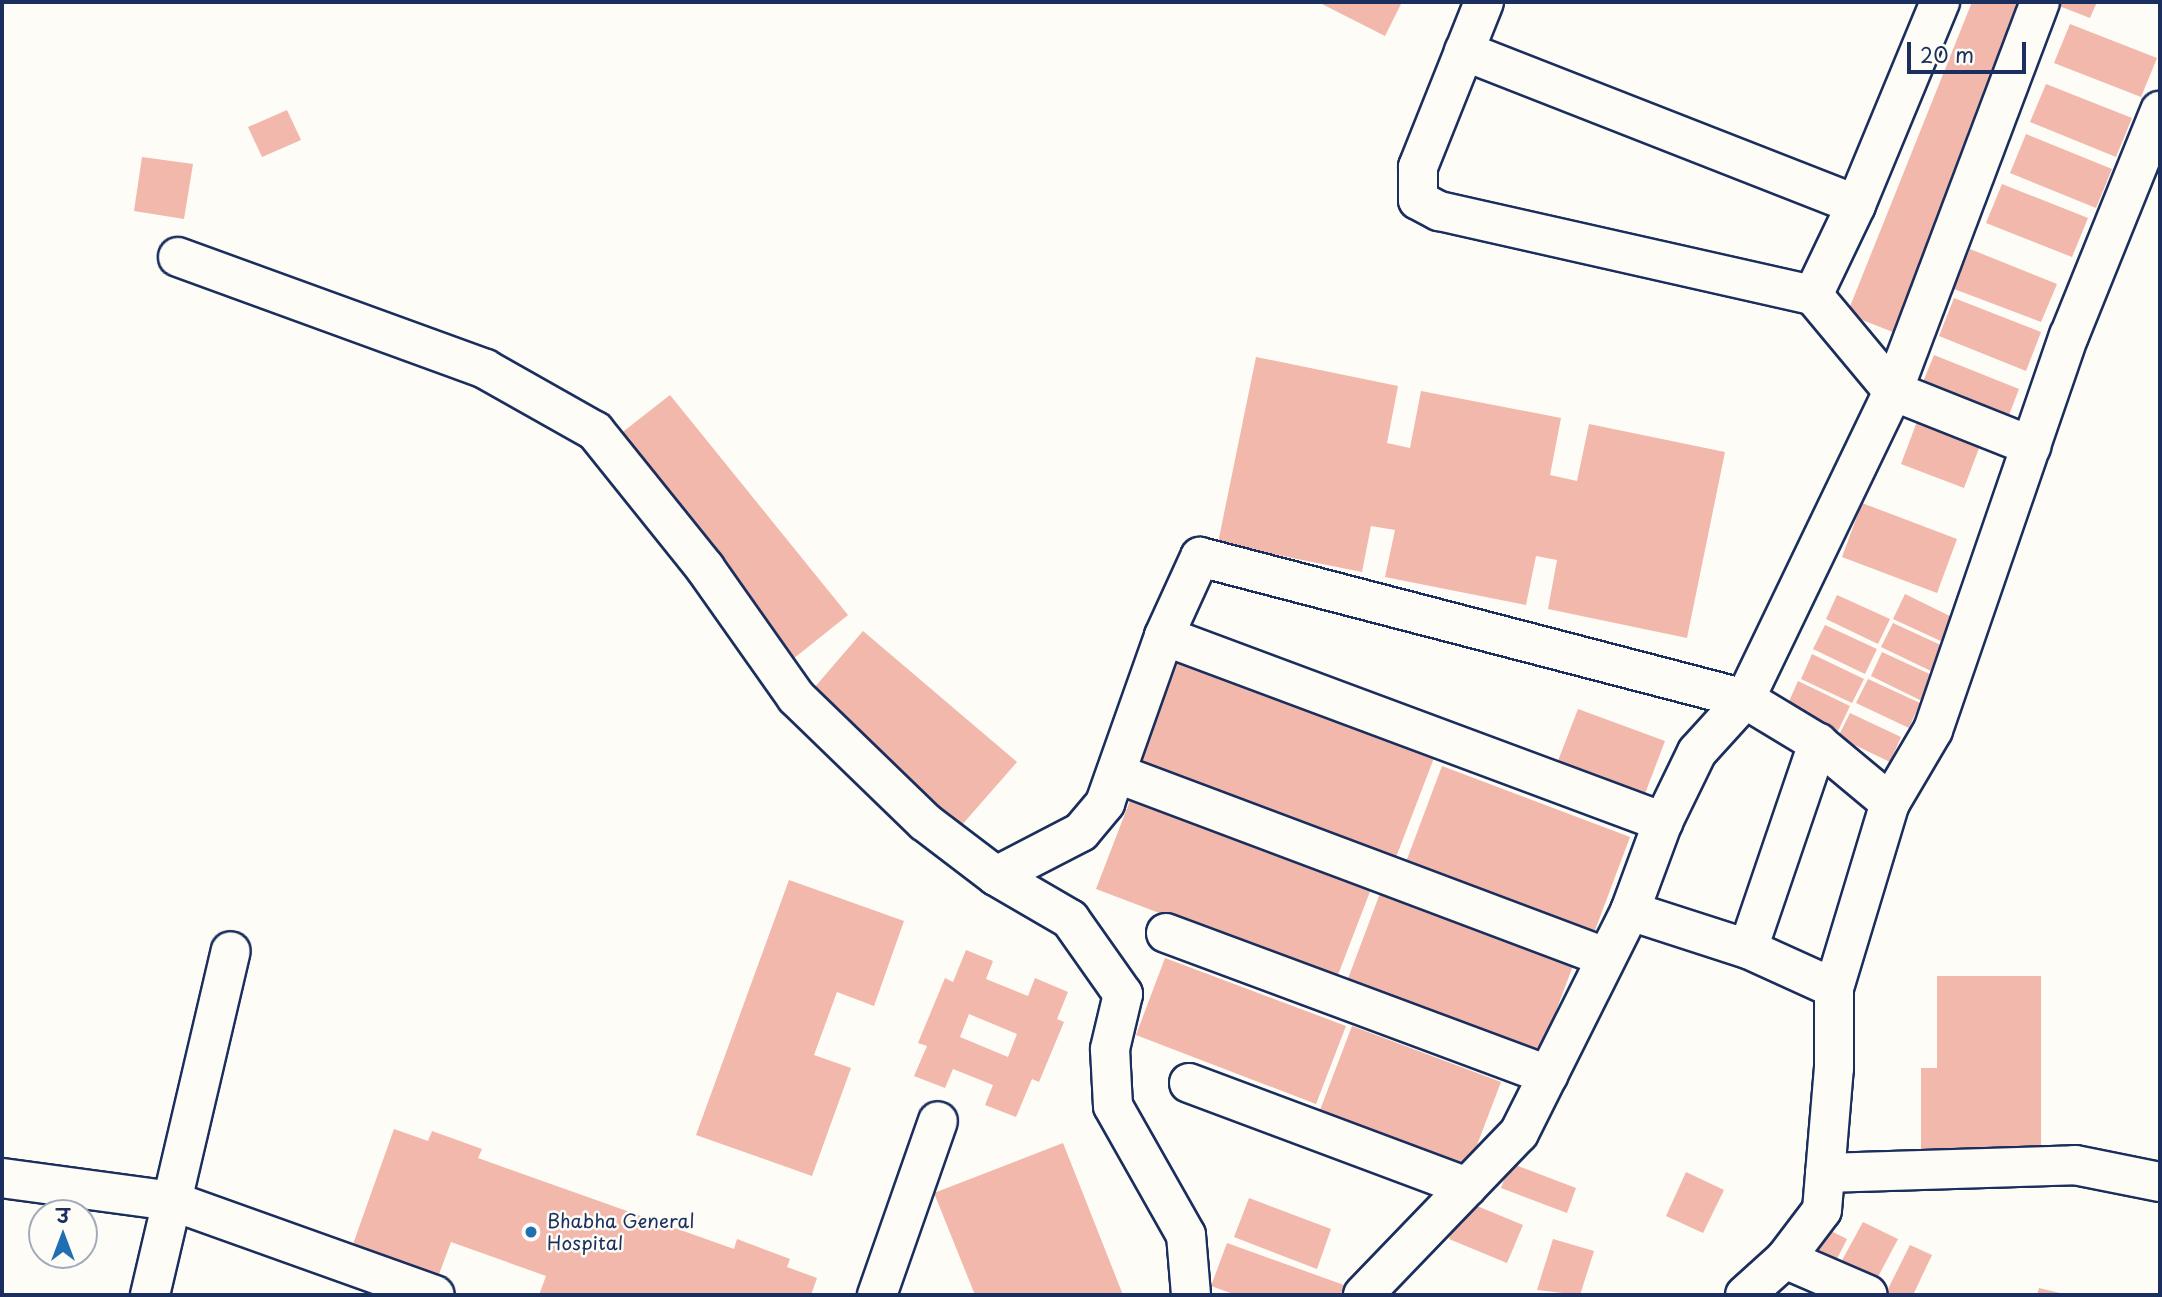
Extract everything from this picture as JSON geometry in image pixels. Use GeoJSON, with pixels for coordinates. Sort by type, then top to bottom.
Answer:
{"type":"FeatureCollection","features":[{"type":"Feature","properties":{"kind":"street"},"geometry":{"type":"LineString","coordinates":[[1484,2],[1418,167],[1418,200],[1439,211],[1813,295],[1893,391],[2031,446]]}},
{"type":"Feature","properties":{"kind":"street"},"geometry":{"type":"LineString","coordinates":[[1813,295],[1856,205],[1940,2]]}},
{"type":"Feature","properties":{"kind":"street"},"geometry":{"type":"LineString","coordinates":[[1363,1295],[1519,1133],[1630,911],[1663,822],[1697,752],[1745,699],[1893,391],[2040,2]]}},
{"type":"Feature","properties":{"kind":"street"},"geometry":{"type":"LineString","coordinates":[[1464,51],[1856,205]]}},
{"type":"Feature","properties":{"kind":"street"},"geometry":{"type":"LineString","coordinates":[[1745,1295],[1785,1259],[1822,1210],[1834,988],[1889,803],[1933,730],[2031,446],[2160,111]]}},
{"type":"Feature","properties":{"kind":"street"},"geometry":{"type":"LineString","coordinates":[[178,257],[485,369],[595,431],[705,568],[796,697],[925,822],[996,876],[1070,919],[1123,994],[1110,1049],[1113,1106],[1186,1236],[1191,1295]]}},
{"type":"Feature","properties":{"kind":"street"},"geometry":{"type":"LineString","coordinates":[[996,876],[1081,832],[1105,803],[1118,774],[1164,636],[1200,557],[1745,699],[1818,743],[1889,803]]}},
{"type":"Feature","properties":{"kind":"street"},"geometry":{"type":"LineString","coordinates":[[1164,636],[1663,822]]}},
{"type":"Feature","properties":{"kind":"street"},"geometry":{"type":"LineString","coordinates":[[1748,948],[1818,743]]}},
{"type":"Feature","properties":{"kind":"street"},"geometry":{"type":"LineString","coordinates":[[1118,774],[1605,957]]}},
{"type":"Feature","properties":{"kind":"street"},"geometry":{"type":"LineString","coordinates":[[1630,911],[1748,948],[1834,988]]}},
{"type":"Feature","properties":{"kind":"street"},"geometry":{"type":"LineString","coordinates":[[1166,933],[1548,1075]]}},
{"type":"Feature","properties":{"kind":"street"},"geometry":{"type":"LineString","coordinates":[[149,1295],[231,951]]}},
{"type":"Feature","properties":{"kind":"street"},"geometry":{"type":"LineString","coordinates":[[1189,1083],[1467,1187]]}},
{"type":"Feature","properties":{"kind":"street"},"geometry":{"type":"LineString","coordinates":[[877,1295],[937,1121]]}},
{"type":"Feature","properties":{"kind":"street"},"geometry":{"type":"LineString","coordinates":[[1825,1173],[2075,1164],[2160,1182]]}},
{"type":"Feature","properties":{"kind":"street"},"geometry":{"type":"LineString","coordinates":[[2,1178],[172,1201],[435,1295]]}},
{"type":"Feature","properties":{"kind":"street"},"geometry":{"type":"LineString","coordinates":[[1785,1259],[1868,1295]]}},
{"type":"Feature","properties":{"kind":"building"},"geometry":{"type":"Polygon","coordinates":[[[1318,2],[1402,2],[1385,36],[1318,2]]]}},
{"type":"Feature","properties":{"kind":"building"},"geometry":{"type":"Polygon","coordinates":[[[1972,2],[2037,2],[1903,336],[1847,314],[1972,2]]]}},
{"type":"Feature","properties":{"kind":"building"},"geometry":{"type":"Polygon","coordinates":[[[2049,2],[2097,2],[2090,18],[2049,2]]]}},
{"type":"Feature","properties":{"kind":"building"},"geometry":{"type":"Polygon","coordinates":[[[2070,24],[2157,58],[2141,97],[2054,63],[2070,24]]]}},
{"type":"Feature","properties":{"kind":"building"},"geometry":{"type":"Polygon","coordinates":[[[2046,84],[2132,118],[2116,157],[2030,122],[2046,84]]]}},
{"type":"Feature","properties":{"kind":"building"},"geometry":{"type":"Polygon","coordinates":[[[287,110],[301,140],[262,157],[248,127],[287,110]]]}},
{"type":"Feature","properties":{"kind":"building"},"geometry":{"type":"Polygon","coordinates":[[[2026,134],[2112,169],[2096,208],[2010,173],[2026,134]]]}},
{"type":"Feature","properties":{"kind":"building"},"geometry":{"type":"Polygon","coordinates":[[[142,157],[193,164],[184,219],[134,211],[142,157]]]}},
{"type":"Feature","properties":{"kind":"building"},"geometry":{"type":"Polygon","coordinates":[[[2002,184],[2088,218],[2072,257],[1986,223],[2002,184]]]}},
{"type":"Feature","properties":{"kind":"building"},"geometry":{"type":"Polygon","coordinates":[[[1970,249],[2057,284],[2041,322],[1954,289],[1970,249]]]}},
{"type":"Feature","properties":{"kind":"building"},"geometry":{"type":"Polygon","coordinates":[[[1954,298],[2041,332],[2026,371],[1939,336],[1954,298]]]}},
{"type":"Feature","properties":{"kind":"building"},"geometry":{"type":"Polygon","coordinates":[[[1934,355],[2019,389],[2004,428],[1918,394],[1934,355]]]}},
{"type":"Feature","properties":{"kind":"building"},"geometry":{"type":"Polygon","coordinates":[[[1256,357],[1398,386],[1387,443],[1410,448],[1421,391],[1561,418],[1550,475],[1577,481],[1589,424],[1725,452],[1687,638],[1548,609],[1557,560],[1536,556],[1526,605],[1385,577],[1395,530],[1371,526],[1362,572],[1218,543],[1256,357]]]}},
{"type":"Feature","properties":{"kind":"building"},"geometry":{"type":"Polygon","coordinates":[[[670,395],[848,615],[793,659],[615,438],[670,395]]]}},
{"type":"Feature","properties":{"kind":"building"},"geometry":{"type":"Polygon","coordinates":[[[1921,411],[1984,435],[1964,488],[1901,464],[1921,411]]]}},
{"type":"Feature","properties":{"kind":"building"},"geometry":{"type":"Polygon","coordinates":[[[1862,503],[1957,539],[1937,593],[1842,557],[1862,503]]]}},
{"type":"Feature","properties":{"kind":"building"},"geometry":{"type":"Polygon","coordinates":[[[1905,594],[1956,619],[1945,643],[1893,619],[1905,594]]]}},
{"type":"Feature","properties":{"kind":"building"},"geometry":{"type":"Polygon","coordinates":[[[1837,595],[1890,619],[1878,644],[1826,619],[1837,595]]]}},
{"type":"Feature","properties":{"kind":"building"},"geometry":{"type":"Polygon","coordinates":[[[1893,623],[1945,647],[1933,672],[1881,647],[1893,623]]]}},
{"type":"Feature","properties":{"kind":"building"},"geometry":{"type":"Polygon","coordinates":[[[1825,625],[1877,649],[1865,674],[1813,649],[1825,625]]]}},
{"type":"Feature","properties":{"kind":"building"},"geometry":{"type":"Polygon","coordinates":[[[863,631],[1017,762],[961,826],[808,695],[863,631]]]}},
{"type":"Feature","properties":{"kind":"building"},"geometry":{"type":"Polygon","coordinates":[[[1882,652],[1934,676],[1922,701],[1871,676],[1882,652]]]}},
{"type":"Feature","properties":{"kind":"building"},"geometry":{"type":"Polygon","coordinates":[[[1179,653],[1437,750],[1395,860],[1137,762],[1179,653]]]}},
{"type":"Feature","properties":{"kind":"building"},"geometry":{"type":"Polygon","coordinates":[[[1812,654],[1864,679],[1852,703],[1801,679],[1812,654]]]}},
{"type":"Feature","properties":{"kind":"building"},"geometry":{"type":"Polygon","coordinates":[[[1868,679],[1920,703],[1909,728],[1856,703],[1868,679]]]}},
{"type":"Feature","properties":{"kind":"building"},"geometry":{"type":"Polygon","coordinates":[[[1798,681],[1850,706],[1838,731],[1787,706],[1798,681]]]}},
{"type":"Feature","properties":{"kind":"building"},"geometry":{"type":"Polygon","coordinates":[[[1578,709],[1665,741],[1643,799],[1556,766],[1578,709]]]}},
{"type":"Feature","properties":{"kind":"building"},"geometry":{"type":"Polygon","coordinates":[[[1850,713],[1901,737],[1890,762],[1838,737],[1850,713]]]}},
{"type":"Feature","properties":{"kind":"building"},"geometry":{"type":"Polygon","coordinates":[[[1442,766],[1630,837],[1594,933],[1406,862],[1442,766]]]}},
{"type":"Feature","properties":{"kind":"building"},"geometry":{"type":"Polygon","coordinates":[[[1131,798],[1371,889],[1336,980],[1096,889],[1131,798]]]}},
{"type":"Feature","properties":{"kind":"building"},"geometry":{"type":"Polygon","coordinates":[[[789,880],[904,921],[874,1006],[837,992],[814,1055],[851,1068],[812,1176],[696,1135],[789,880]]]}},
{"type":"Feature","properties":{"kind":"building"},"geometry":{"type":"Polygon","coordinates":[[[1382,888],[1575,960],[1539,1057],[1346,984],[1382,888]]]}},
{"type":"Feature","properties":{"kind":"building"},"geometry":{"type":"Polygon","coordinates":[[[966,950],[993,961],[986,979],[1028,996],[1035,978],[1068,992],[1057,1019],[1064,1022],[1039,1082],[1032,1079],[1016,1117],[985,1105],[993,1085],[953,1069],[945,1088],[914,1076],[927,1046],[918,1043],[945,978],[953,982],[966,950]],[[969,1014],[960,1037],[1008,1057],[1017,1034],[969,1014]]]}},
{"type":"Feature","properties":{"kind":"building"},"geometry":{"type":"Polygon","coordinates":[[[1165,958],[1346,1026],[1316,1104],[1136,1035],[1165,958]]]}},
{"type":"Feature","properties":{"kind":"building"},"geometry":{"type":"Polygon","coordinates":[[[1937,976],[2041,976],[2041,1149],[1921,1149],[1921,1068],[1937,1068],[1937,976]]]}},
{"type":"Feature","properties":{"kind":"building"},"geometry":{"type":"Polygon","coordinates":[[[1352,1026],[1501,1082],[1469,1166],[1320,1110],[1352,1026]]]}},
{"type":"Feature","properties":{"kind":"building"},"geometry":{"type":"Polygon","coordinates":[[[394,1129],[428,1141],[432,1131],[482,1149],[478,1158],[734,1249],[737,1239],[790,1259],[787,1267],[817,1278],[811,1295],[539,1295],[546,1276],[451,1242],[438,1277],[352,1247],[394,1129]]]}},
{"type":"Feature","properties":{"kind":"building"},"geometry":{"type":"Polygon","coordinates":[[[1063,1143],[1123,1295],[975,1295],[934,1193],[1063,1143]]]}},
{"type":"Feature","properties":{"kind":"building"},"geometry":{"type":"Polygon","coordinates":[[[1510,1163],[1576,1188],[1567,1213],[1501,1188],[1510,1163]]]}},
{"type":"Feature","properties":{"kind":"building"},"geometry":{"type":"Polygon","coordinates":[[[1686,1172],[1724,1190],[1703,1233],[1666,1216],[1686,1172]]]}},
{"type":"Feature","properties":{"kind":"building"},"geometry":{"type":"Polygon","coordinates":[[[1249,1198],[1331,1229],[1317,1269],[1234,1237],[1249,1198]]]}},
{"type":"Feature","properties":{"kind":"building"},"geometry":{"type":"Polygon","coordinates":[[[1465,1201],[1523,1225],[1507,1263],[1449,1239],[1465,1201]]]}},
{"type":"Feature","properties":{"kind":"building"},"geometry":{"type":"Polygon","coordinates":[[[1863,1222],[1898,1239],[1870,1292],[1835,1273],[1863,1222]]]}},
{"type":"Feature","properties":{"kind":"building"},"geometry":{"type":"Polygon","coordinates":[[[1821,1226],[1847,1239],[1832,1269],[1806,1256],[1821,1226]]]}},
{"type":"Feature","properties":{"kind":"building"},"geometry":{"type":"Polygon","coordinates":[[[1553,1239],[1594,1251],[1580,1295],[1537,1290],[1553,1239]]]}},
{"type":"Feature","properties":{"kind":"building"},"geometry":{"type":"Polygon","coordinates":[[[1227,1243],[1344,1285],[1341,1295],[1236,1295],[1211,1286],[1227,1243]]]}},
{"type":"Feature","properties":{"kind":"building"},"geometry":{"type":"Polygon","coordinates":[[[1910,1245],[1932,1255],[1913,1295],[1885,1295],[1910,1245]]]}},
{"type":"Feature","properties":{"kind":"building"},"geometry":{"type":"Polygon","coordinates":[[[2039,1288],[2064,1294],[2064,1295],[2037,1295],[2039,1288]]]}},
{"type":"Feature","properties":{"kind":"place","name":"Bhabha General Hospital"},"geometry":{"type":"Point","coordinates":[531,1232]}}]}
